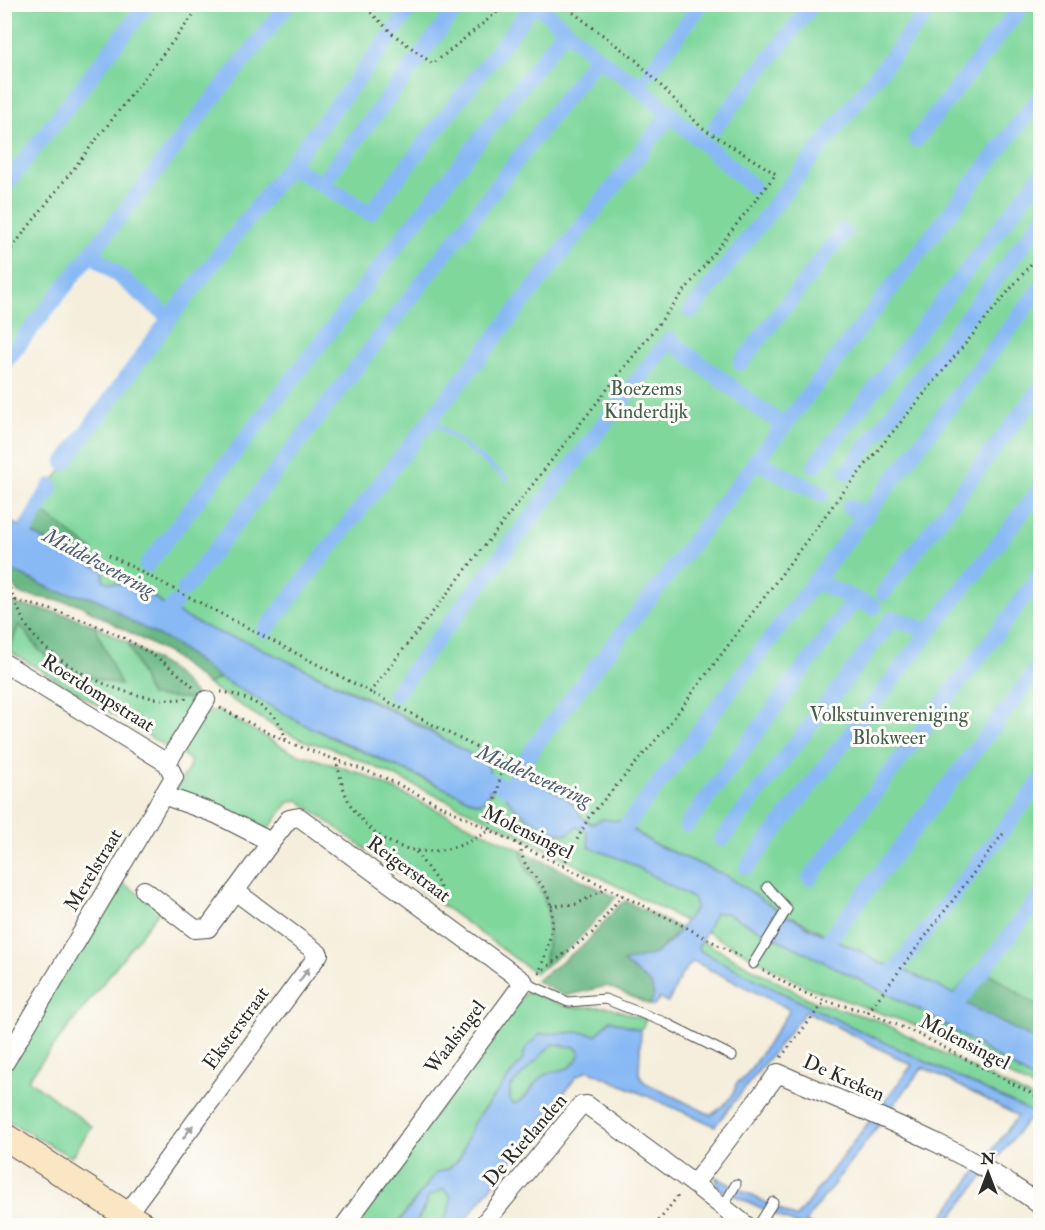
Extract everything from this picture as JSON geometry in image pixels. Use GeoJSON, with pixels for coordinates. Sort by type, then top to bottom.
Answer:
{"type":"FeatureCollection","features":[{"type":"Feature","properties":{"kind":"street","name":"Roerdompstraat"},"geometry":{"type":"LineString","coordinates":[[4,663],[167,763]]}},
{"type":"Feature","properties":{"kind":"street"},"geometry":{"type":"LineString","coordinates":[[167,763],[203,698]]}},
{"type":"Feature","properties":{"kind":"street","name":"Merelstraat"},"geometry":{"type":"LineString","coordinates":[[4,1064],[174,777],[167,763]]}},
{"type":"Feature","properties":{"kind":"street"},"geometry":{"type":"LineString","coordinates":[[163,795],[216,814],[271,842]]}},
{"type":"Feature","properties":{"kind":"street","name":"Reigerstraat"},"geometry":{"type":"LineString","coordinates":[[144,890],[195,929],[208,928],[289,819],[299,817],[443,922],[531,978]]}},
{"type":"Feature","properties":{"kind":"street","name":"Eksterstraat"},"geometry":{"type":"LineString","coordinates":[[136,1220],[153,1179],[319,954],[235,891]]}},
{"type":"Feature","properties":{"kind":"street","name":"Waalsingel"},"geometry":{"type":"LineString","coordinates":[[344,1226],[531,978]]}},
{"type":"Feature","properties":{"kind":"street","name":"De Kreken"},"geometry":{"type":"LineString","coordinates":[[694,1184],[778,1073],[989,1169],[1041,1205]]}},
{"type":"Feature","properties":{"kind":"street","name":"De Rietlanden"},"geometry":{"type":"LineString","coordinates":[[482,1226],[580,1106],[587,1105],[694,1184]]}},
{"type":"Feature","properties":{"kind":"street"},"geometry":{"type":"LineString","coordinates":[[4,1136],[136,1220]]}},
{"type":"Feature","properties":{"kind":"street"},"geometry":{"type":"LineString","coordinates":[[694,1184],[726,1202],[747,1226]]}},
{"type":"Feature","properties":{"kind":"lane"},"geometry":{"type":"LineString","coordinates":[[753,964],[787,909],[767,887]]}},
{"type":"Feature","properties":{"kind":"lane"},"geometry":{"type":"LineString","coordinates":[[531,978],[568,1002],[605,999],[664,1022],[732,1056]]}},
{"type":"Feature","properties":{"kind":"lane"},"geometry":{"type":"LineString","coordinates":[[726,1202],[736,1184]]}},
{"type":"Feature","properties":{"kind":"lane"},"geometry":{"type":"LineString","coordinates":[[758,1226],[773,1202]]}},
{"type":"Feature","properties":{"kind":"path"},"geometry":{"type":"LineString","coordinates":[[4,258],[202,4]]}},
{"type":"Feature","properties":{"kind":"path"},"geometry":{"type":"LineString","coordinates":[[362,4],[393,34],[433,64],[507,4]]}},
{"type":"Feature","properties":{"kind":"path"},"geometry":{"type":"LineString","coordinates":[[370,692],[776,174],[700,127],[637,61],[562,4]]}},
{"type":"Feature","properties":{"kind":"path"},"geometry":{"type":"LineString","coordinates":[[563,866],[579,832],[589,817],[668,727],[840,496],[1041,253]]}},
{"type":"Feature","properties":{"kind":"path"},"geometry":{"type":"LineString","coordinates":[[109,555],[506,763],[501,773],[490,830],[461,848],[416,852],[382,837],[352,807],[342,784],[336,759]]}},
{"type":"Feature","properties":{"kind":"path"},"geometry":{"type":"LineString","coordinates":[[4,578],[34,637],[87,676],[122,691],[158,698],[203,698],[223,692],[236,695],[272,714],[279,721],[287,742]]}},
{"type":"Feature","properties":{"kind":"path","name":"Molensingel"},"geometry":{"type":"LineString","coordinates":[[4,598],[86,620],[162,661],[203,698],[287,742],[383,777],[680,924],[799,991],[825,1001],[868,1012],[922,1036],[1041,1098]]}},
{"type":"Feature","properties":{"kind":"path"},"geometry":{"type":"LineString","coordinates":[[868,1012],[1003,834]]}},
{"type":"Feature","properties":{"kind":"path"},"geometry":{"type":"LineString","coordinates":[[520,845],[522,861],[546,891],[551,906],[552,922],[549,942],[531,978]]}},
{"type":"Feature","properties":{"kind":"path"},"geometry":{"type":"LineString","coordinates":[[416,852],[439,884],[445,899],[443,922]]}},
{"type":"Feature","properties":{"kind":"path"},"geometry":{"type":"LineString","coordinates":[[551,906],[577,904],[607,888]]}},
{"type":"Feature","properties":{"kind":"path"},"geometry":{"type":"LineString","coordinates":[[531,978],[592,933],[622,895]]}},
{"type":"Feature","properties":{"kind":"path"},"geometry":{"type":"LineString","coordinates":[[778,1073],[773,1067],[825,1001]]}},
{"type":"Feature","properties":{"kind":"path"},"geometry":{"type":"LineString","coordinates":[[655,1226],[683,1189],[694,1184]]}},
{"type":"Feature","properties":{"kind":"green space","name":"Boezems Kinderdijk"},"geometry":{"type":"Polygon","coordinates":[[[5,5],[1040,5],[1040,1042],[917,976],[889,995],[924,1012],[1040,1084],[1040,1092],[920,1027],[805,986],[705,931],[715,913],[726,913],[878,989],[895,967],[879,963],[793,917],[780,916],[776,909],[727,876],[654,844],[633,829],[602,819],[593,824],[579,816],[549,790],[509,772],[506,796],[559,834],[577,827],[587,831],[589,847],[626,861],[694,899],[696,907],[687,922],[497,824],[329,747],[307,742],[278,729],[207,684],[220,678],[334,739],[473,801],[481,803],[491,793],[492,776],[436,734],[374,701],[246,641],[226,636],[196,623],[165,606],[142,589],[102,580],[104,570],[86,563],[89,558],[21,524],[69,460],[64,452],[170,317],[90,249],[5,356],[5,5]]]}},
{"type":"Feature","properties":{"kind":"green space"},"geometry":{"type":"Polygon","coordinates":[[[35,506],[93,551],[86,563],[19,526],[35,506]]]}},
{"type":"Feature","properties":{"kind":"green space"},"geometry":{"type":"Polygon","coordinates":[[[4,567],[55,591],[94,598],[105,603],[132,622],[175,644],[220,678],[207,684],[171,655],[78,604],[20,594],[5,576],[4,567]]]}},
{"type":"Feature","properties":{"kind":"green space"},"geometry":{"type":"Polygon","coordinates":[[[5,602],[65,614],[94,625],[121,685],[72,672],[41,652],[19,624],[9,651],[5,649],[5,602]]]}},
{"type":"Feature","properties":{"kind":"green space"},"geometry":{"type":"Polygon","coordinates":[[[19,624],[39,650],[51,660],[79,673],[120,685],[94,625],[128,643],[150,696],[194,699],[193,707],[168,748],[9,651],[19,624]]]}},
{"type":"Feature","properties":{"kind":"green space"},"geometry":{"type":"Polygon","coordinates":[[[128,643],[172,670],[195,694],[194,699],[150,696],[128,643]]]}},
{"type":"Feature","properties":{"kind":"green space"},"geometry":{"type":"Polygon","coordinates":[[[217,710],[290,751],[362,774],[521,850],[527,869],[543,896],[548,913],[544,967],[535,973],[298,800],[289,802],[268,829],[226,810],[171,797],[189,768],[190,760],[180,753],[204,714],[217,710]]]}},
{"type":"Feature","properties":{"kind":"green space"},"geometry":{"type":"Polygon","coordinates":[[[521,850],[616,897],[574,944],[544,967],[548,913],[543,896],[522,858],[521,850]]]}},
{"type":"Feature","properties":{"kind":"green space"},"geometry":{"type":"Polygon","coordinates":[[[120,881],[161,909],[28,1079],[92,1127],[71,1157],[5,1119],[4,1080],[26,1034],[120,881]]]}},
{"type":"Feature","properties":{"kind":"green space"},"geometry":{"type":"Polygon","coordinates":[[[626,901],[681,929],[655,954],[623,962],[651,984],[654,996],[650,1005],[607,986],[565,996],[536,981],[586,943],[620,904],[626,901]]]}},
{"type":"Feature","properties":{"kind":"green space"},"geometry":{"type":"Polygon","coordinates":[[[700,940],[815,1002],[877,1020],[1040,1102],[1040,1116],[808,1006],[702,952],[698,948],[700,940]]]}},
{"type":"Feature","properties":{"kind":"green space"},"geometry":{"type":"Polygon","coordinates":[[[978,965],[1040,1008],[1040,1043],[959,1000],[954,994],[978,965]]]}},
{"type":"Feature","properties":{"kind":"green space"},"geometry":{"type":"Polygon","coordinates":[[[527,991],[567,1007],[609,1007],[646,1020],[641,1030],[610,1020],[596,1035],[580,1032],[523,1054],[523,1059],[473,1123],[460,1158],[448,1169],[436,1173],[396,1225],[352,1226],[527,991]]]}},
{"type":"Feature","properties":{"kind":"green space"},"geometry":{"type":"Polygon","coordinates":[[[552,1044],[575,1047],[580,1053],[577,1060],[569,1068],[545,1075],[523,1099],[514,1104],[510,1100],[510,1087],[552,1044]]]}},
{"type":"Feature","properties":{"kind":"green space"},"geometry":{"type":"Polygon","coordinates":[[[444,1189],[452,1197],[448,1214],[444,1219],[435,1224],[412,1226],[421,1216],[429,1196],[444,1189]]]}},
{"type":"Feature","properties":{"kind":"water"},"geometry":{"type":"Polygon","coordinates":[[[4,518],[86,563],[104,570],[103,580],[138,587],[165,606],[197,623],[227,636],[246,641],[390,710],[487,763],[491,780],[488,794],[481,803],[473,801],[301,723],[220,678],[175,644],[132,622],[105,603],[94,598],[56,591],[5,567],[4,518]]]}},
{"type":"Feature","properties":{"kind":"water"},"geometry":{"type":"Polygon","coordinates":[[[621,632],[532,763],[529,774],[568,800],[586,821],[592,824],[602,819],[629,822],[634,831],[654,844],[727,876],[776,909],[780,916],[792,917],[879,963],[898,967],[954,994],[959,1000],[1040,1043],[1040,1084],[924,1012],[726,913],[715,913],[698,948],[808,1006],[1040,1116],[1040,1126],[1031,1121],[1026,1122],[945,1225],[936,1225],[1018,1116],[923,1067],[805,1222],[812,1225],[797,1225],[718,1188],[716,1177],[796,1218],[912,1065],[806,1011],[715,1126],[588,1070],[577,1076],[462,1225],[437,1225],[448,1213],[450,1205],[451,1197],[444,1189],[429,1196],[416,1223],[396,1226],[436,1173],[448,1169],[460,1158],[473,1123],[523,1059],[526,1048],[540,1034],[580,1032],[596,1035],[610,1020],[641,1030],[639,1073],[644,1082],[711,1115],[730,1098],[736,1084],[745,1077],[789,1012],[787,1008],[693,961],[682,974],[668,1003],[660,998],[654,1006],[650,1005],[654,996],[651,984],[623,962],[655,954],[673,939],[696,907],[694,899],[626,861],[589,847],[587,831],[577,827],[568,834],[561,833],[523,814],[515,808],[506,795],[509,771],[516,773],[621,632]],[[552,1044],[510,1087],[510,1100],[514,1104],[519,1102],[545,1075],[573,1065],[580,1053],[575,1047],[552,1044]]]}},
{"type":"Feature","properties":{"kind":"waterway"},"geometry":{"type":"LineString","coordinates":[[4,187],[147,4]]}},
{"type":"Feature","properties":{"kind":"waterway"},"geometry":{"type":"LineString","coordinates":[[4,363],[288,4]]}},
{"type":"Feature","properties":{"kind":"waterway"},"geometry":{"type":"LineString","coordinates":[[397,27],[413,4]]}},
{"type":"Feature","properties":{"kind":"waterway"},"geometry":{"type":"LineString","coordinates":[[424,50],[460,4]]}},
{"type":"Feature","properties":{"kind":"waterway"},"geometry":{"type":"LineString","coordinates":[[289,165],[370,213],[534,4]]}},
{"type":"Feature","properties":{"kind":"waterway"},"geometry":{"type":"LineString","coordinates":[[536,4],[597,57],[638,86],[642,81]]}},
{"type":"Feature","properties":{"kind":"waterway"},"geometry":{"type":"LineString","coordinates":[[652,69],[701,4]]}},
{"type":"Feature","properties":{"kind":"waterway"},"geometry":{"type":"LineString","coordinates":[[715,127],[813,4]]}},
{"type":"Feature","properties":{"kind":"waterway"},"geometry":{"type":"LineString","coordinates":[[691,311],[933,4]]}},
{"type":"Feature","properties":{"kind":"waterway"},"geometry":{"type":"LineString","coordinates":[[916,140],[1023,4]]}},
{"type":"Feature","properties":{"kind":"waterway"},"geometry":{"type":"LineString","coordinates":[[147,565],[565,30]]}},
{"type":"Feature","properties":{"kind":"waterway"},"geometry":{"type":"LineString","coordinates":[[64,463],[170,318],[389,38]]}},
{"type":"Feature","properties":{"kind":"waterway"},"geometry":{"type":"LineString","coordinates":[[184,590],[597,57]]}},
{"type":"Feature","properties":{"kind":"waterway"},"geometry":{"type":"LineString","coordinates":[[321,184],[419,58]]}},
{"type":"Feature","properties":{"kind":"waterway"},"geometry":{"type":"LineString","coordinates":[[638,86],[752,186]]}},
{"type":"Feature","properties":{"kind":"waterway"},"geometry":{"type":"LineString","coordinates":[[512,790],[516,774],[539,740],[1040,97]]}},
{"type":"Feature","properties":{"kind":"waterway"},"geometry":{"type":"LineString","coordinates":[[265,630],[669,116]]}},
{"type":"Feature","properties":{"kind":"waterway"},"geometry":{"type":"LineString","coordinates":[[815,465],[1040,176]]}},
{"type":"Feature","properties":{"kind":"waterway"},"geometry":{"type":"LineString","coordinates":[[847,472],[1040,222]]}},
{"type":"Feature","properties":{"kind":"waterway"},"geometry":{"type":"LineString","coordinates":[[741,363],[843,232]]}},
{"type":"Feature","properties":{"kind":"waterway"},"geometry":{"type":"LineString","coordinates":[[91,253],[170,318]]}},
{"type":"Feature","properties":{"kind":"waterway"},"geometry":{"type":"LineString","coordinates":[[619,839],[629,822],[1040,289]]}},
{"type":"Feature","properties":{"kind":"waterway"},"geometry":{"type":"LineString","coordinates":[[395,694],[669,340],[783,426]]}},
{"type":"Feature","properties":{"kind":"waterway"},"geometry":{"type":"LineString","coordinates":[[883,593],[1040,389]]}},
{"type":"Feature","properties":{"kind":"waterway"},"geometry":{"type":"LineString","coordinates":[[430,419],[507,479]]}},
{"type":"Feature","properties":{"kind":"waterway"},"geometry":{"type":"LineString","coordinates":[[755,461],[822,494]]}},
{"type":"Feature","properties":{"kind":"waterway"},"geometry":{"type":"LineString","coordinates":[[17,546],[51,486]]}},
{"type":"Feature","properties":{"kind":"waterway"},"geometry":{"type":"LineString","coordinates":[[747,867],[1040,489]]}},
{"type":"Feature","properties":{"kind":"waterway"},"geometry":{"type":"LineString","coordinates":[[849,507],[867,515]]}},
{"type":"Feature","properties":{"kind":"waterway"},"geometry":{"type":"LineString","coordinates":[[810,878],[1040,576]]}},
{"type":"Feature","properties":{"kind":"waterway"},"geometry":{"type":"LineString","coordinates":[[814,581],[874,607]]}},
{"type":"Feature","properties":{"kind":"waterway"},"geometry":{"type":"LineString","coordinates":[[687,825],[854,601]]}},
{"type":"Feature","properties":{"kind":"waterway"},"geometry":{"type":"LineString","coordinates":[[162,621],[175,603]]}},
{"type":"Feature","properties":{"kind":"waterway"},"geometry":{"type":"LineString","coordinates":[[722,839],[893,618],[929,631]]}},
{"type":"Feature","properties":{"kind":"waterway"},"geometry":{"type":"LineString","coordinates":[[824,946],[1040,666]]}},
{"type":"Feature","properties":{"kind":"waterway","name":"Middelwetering"},"geometry":{"type":"LineString","coordinates":[[472,773],[525,796]]}},
{"type":"Feature","properties":{"kind":"waterway"},"geometry":{"type":"LineString","coordinates":[[884,979],[898,967],[1040,782]]}},
{"type":"Feature","properties":{"kind":"waterway"},"geometry":{"type":"LineString","coordinates":[[949,1014],[1040,896]]}},
{"type":"Feature","properties":{"kind":"park label","name":"Volkstuinvereniging Blokweer"},"geometry":{"type":"Point","coordinates":[889,726]}}]}
